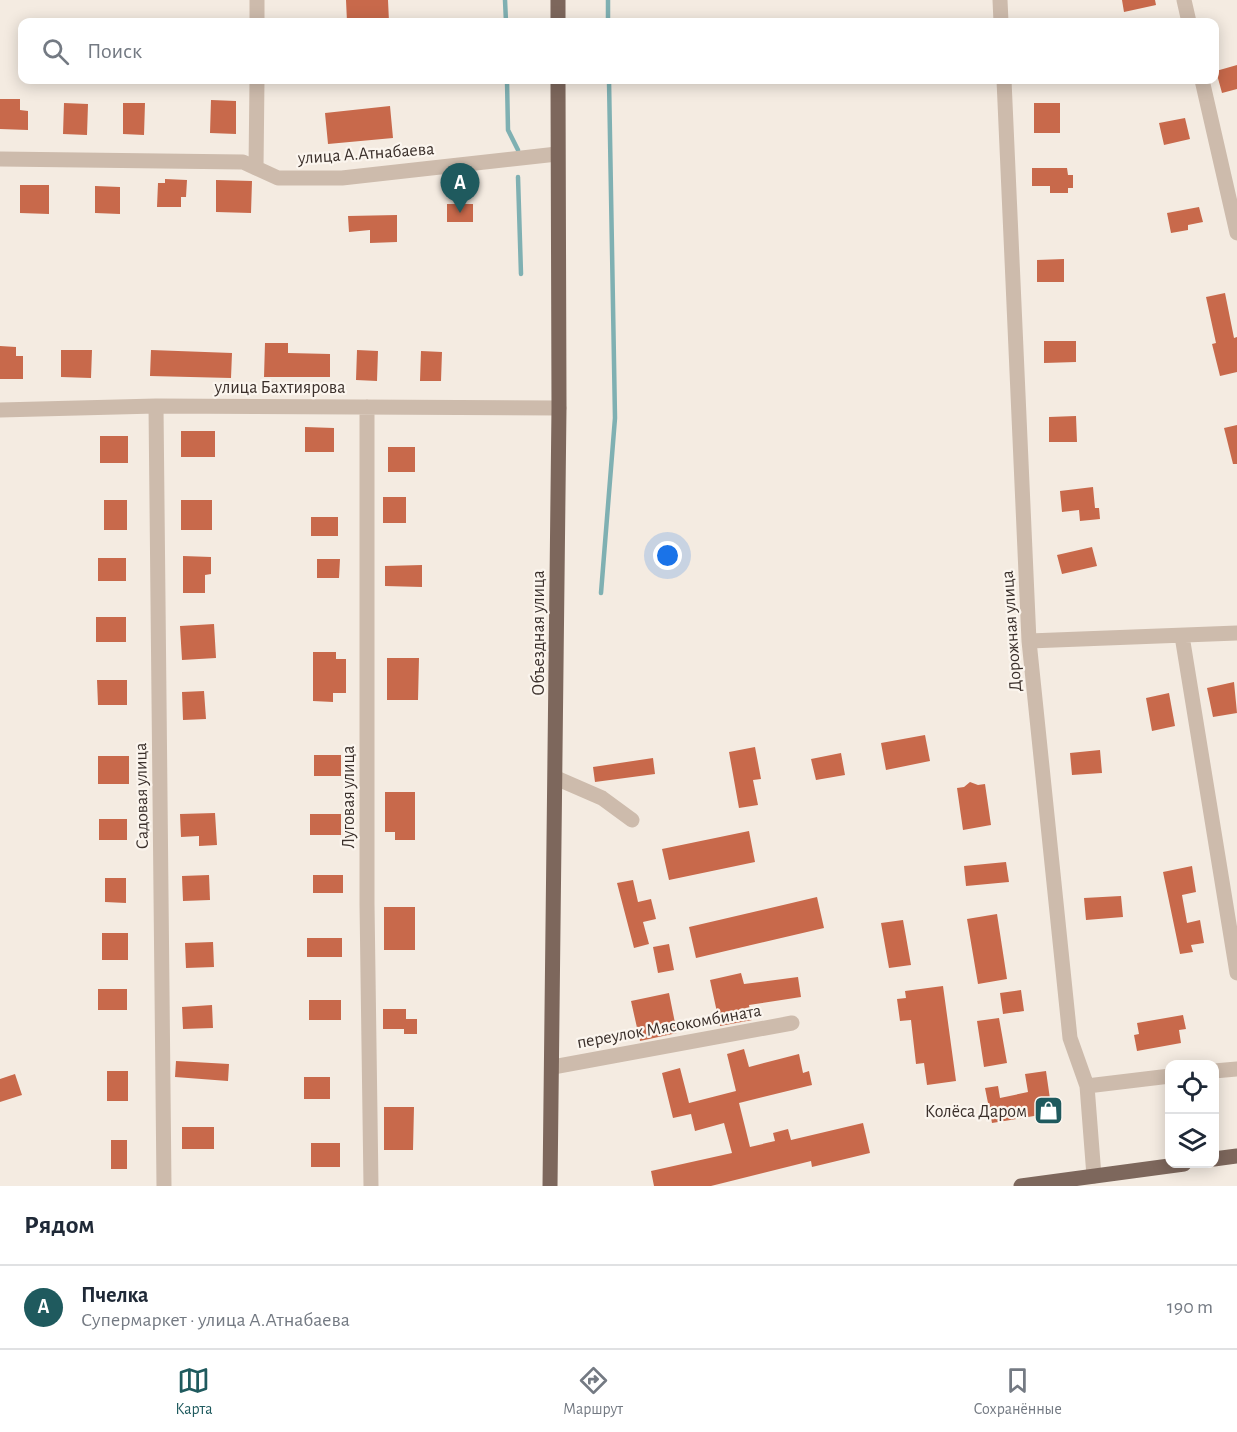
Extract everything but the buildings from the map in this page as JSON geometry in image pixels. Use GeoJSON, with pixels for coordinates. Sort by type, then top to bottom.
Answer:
{"type":"FeatureCollection","features":[{"type":"Feature","properties":{"kind":"main road"},"geometry":{"type":"LineString","coordinates":[[558,0],[558,18]]}},
{"type":"Feature","properties":{"kind":"main road","name":"Объездная улица"},"geometry":{"type":"LineString","coordinates":[[550,1186],[560,408],[558,84]]}},
{"type":"Feature","properties":{"kind":"main road"},"geometry":{"type":"LineString","coordinates":[[1219,1158],[1237,1156]]}},
{"type":"Feature","properties":{"kind":"main road"},"geometry":{"type":"LineString","coordinates":[[1021,1186],[1165,1167]]}},
{"type":"Feature","properties":{"kind":"street"},"geometry":{"type":"LineString","coordinates":[[257,0],[257,18]]}},
{"type":"Feature","properties":{"kind":"street"},"geometry":{"type":"LineString","coordinates":[[1000,0],[1001,18]]}},
{"type":"Feature","properties":{"kind":"street"},"geometry":{"type":"LineString","coordinates":[[1184,0],[1188,18]]}},
{"type":"Feature","properties":{"kind":"street"},"geometry":{"type":"LineString","coordinates":[[256,168],[257,84]]}},
{"type":"Feature","properties":{"kind":"street","name":"Дорожная улица"},"geometry":{"type":"LineString","coordinates":[[1004,84],[1029,641],[1070,1038],[1087,1086],[1094,1176]]}},
{"type":"Feature","properties":{"kind":"street"},"geometry":{"type":"LineString","coordinates":[[1203,84],[1237,233]]}},
{"type":"Feature","properties":{"kind":"street","name":"улица А.Атнабаева"},"geometry":{"type":"LineString","coordinates":[[0,159],[243,162],[278,178],[342,178],[557,154]]}},
{"type":"Feature","properties":{"kind":"street","name":"улица Бахтиярова"},"geometry":{"type":"LineString","coordinates":[[0,410],[156,406],[560,408]]}},
{"type":"Feature","properties":{"kind":"street","name":"Садовая улица"},"geometry":{"type":"LineString","coordinates":[[156,406],[164,1186]]}},
{"type":"Feature","properties":{"kind":"street","name":"Луговая улица"},"geometry":{"type":"LineString","coordinates":[[367,407],[367,904],[371,1186]]}},
{"type":"Feature","properties":{"kind":"street"},"geometry":{"type":"LineString","coordinates":[[1029,641],[1237,633]]}},
{"type":"Feature","properties":{"kind":"street"},"geometry":{"type":"LineString","coordinates":[[1182,636],[1237,973]]}},
{"type":"Feature","properties":{"kind":"street"},"geometry":{"type":"LineString","coordinates":[[556,778],[602,798],[632,820]]}},
{"type":"Feature","properties":{"kind":"street","name":"переулок Мясокомбината"},"geometry":{"type":"LineString","coordinates":[[553,1067],[792,1023]]}},
{"type":"Feature","properties":{"kind":"street"},"geometry":{"type":"LineString","coordinates":[[1219,1071],[1237,1069]]}},
{"type":"Feature","properties":{"kind":"street"},"geometry":{"type":"LineString","coordinates":[[1087,1086],[1165,1077]]}},
{"type":"Feature","properties":{"kind":"waterway"},"geometry":{"type":"LineString","coordinates":[[505,0],[506,18]]}},
{"type":"Feature","properties":{"kind":"waterway"},"geometry":{"type":"LineString","coordinates":[[608,0],[608,18]]}},
{"type":"Feature","properties":{"kind":"waterway"},"geometry":{"type":"LineString","coordinates":[[507,84],[508,130],[518,150]]}},
{"type":"Feature","properties":{"kind":"waterway"},"geometry":{"type":"LineString","coordinates":[[601,593],[615,418],[609,84]]}},
{"type":"Feature","properties":{"kind":"waterway"},"geometry":{"type":"LineString","coordinates":[[518,177],[521,274]]}},
{"type":"Feature","properties":{"kind":"place","name":"Пчелка"},"geometry":{"type":"Point","coordinates":[460,213]}},
{"type":"Feature","properties":{"kind":"place","name":"Колёса Даром"},"geometry":{"type":"Point","coordinates":[1048,1111]}}]}
